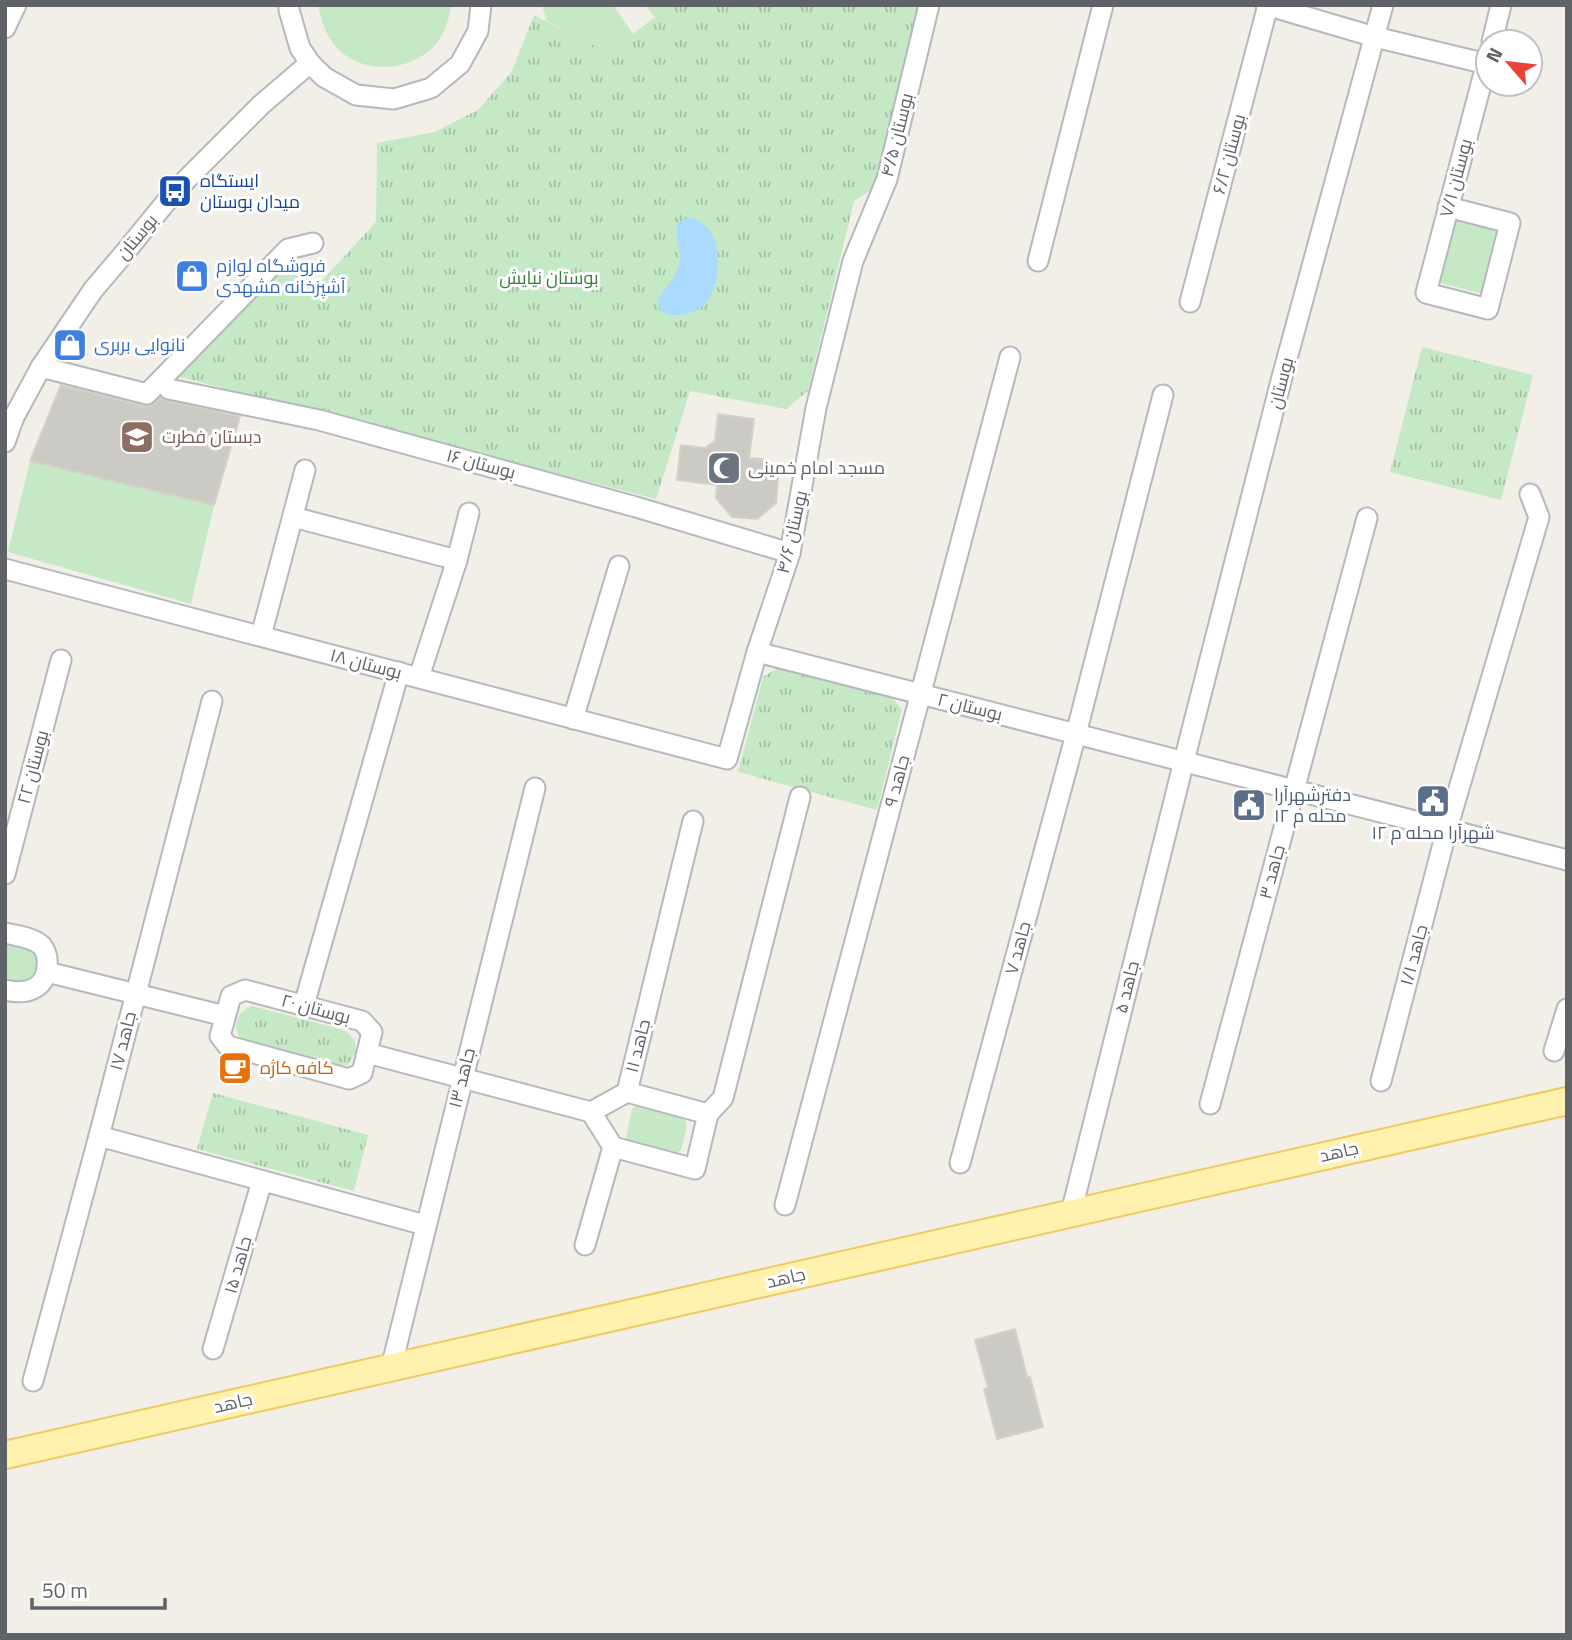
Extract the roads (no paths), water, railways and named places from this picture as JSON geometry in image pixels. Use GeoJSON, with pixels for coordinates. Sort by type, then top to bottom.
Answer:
{"type":"FeatureCollection","features":[{"type":"Feature","properties":{"kind":"main road","name":"جاهد"},"geometry":{"type":"LineString","coordinates":[[5,1455],[1567,1101]]}},
{"type":"Feature","properties":{"kind":"street"},"geometry":{"type":"LineString","coordinates":[[5,28],[16,5]]}},
{"type":"Feature","properties":{"kind":"street"},"geometry":{"type":"LineString","coordinates":[[289,5],[300,48],[324,77],[356,95],[394,99],[431,88],[460,64],[478,31],[481,5]]}},
{"type":"Feature","properties":{"kind":"street","name":"بوستان ۴/۵"},"geometry":{"type":"LineString","coordinates":[[853,261],[887,179],[929,5]]}},
{"type":"Feature","properties":{"kind":"street"},"geometry":{"type":"LineString","coordinates":[[1038,261],[1103,5]]}},
{"type":"Feature","properties":{"kind":"street"},"geometry":{"type":"LineString","coordinates":[[1267,5],[1375,37],[1474,58]]}},
{"type":"Feature","properties":{"kind":"street","name":"بوستان ۶/۲"},"geometry":{"type":"LineString","coordinates":[[1190,302],[1267,5]]}},
{"type":"Feature","properties":{"kind":"street","name":"بوستان"},"geometry":{"type":"LineString","coordinates":[[1184,761],[1282,377],[1383,5]]}},
{"type":"Feature","properties":{"kind":"street"},"geometry":{"type":"LineString","coordinates":[[1495,28],[1501,5]]}},
{"type":"Feature","properties":{"kind":"street","name":"بوستان"},"geometry":{"type":"LineString","coordinates":[[5,442],[14,417],[41,367],[93,290],[175,191],[262,104],[310,63]]}},
{"type":"Feature","properties":{"kind":"street","name":"بوستان ۷/۱"},"geometry":{"type":"LineString","coordinates":[[1448,207],[1510,223],[1488,309],[1426,293],[1448,207],[1477,98]]}},
{"type":"Feature","properties":{"kind":"street"},"geometry":{"type":"LineString","coordinates":[[41,367],[147,394],[288,249],[313,243]]}},
{"type":"Feature","properties":{"kind":"street","name":"بوستان ۴/۶"},"geometry":{"type":"LineString","coordinates":[[727,759],[757,652],[790,553],[816,408],[853,261]]}},
{"type":"Feature","properties":{"kind":"street","name":"جاهد ۹"},"geometry":{"type":"LineString","coordinates":[[785,1205],[1010,357]]}},
{"type":"Feature","properties":{"kind":"street","name":"بوستان ۱۶"},"geometry":{"type":"LineString","coordinates":[[169,389],[319,420],[636,507],[790,553]]}},
{"type":"Feature","properties":{"kind":"street","name":"جاهد ۷"},"geometry":{"type":"LineString","coordinates":[[960,1163],[1076,734],[1163,395]]}},
{"type":"Feature","properties":{"kind":"street"},"geometry":{"type":"LineString","coordinates":[[261,636],[305,470]]}},
{"type":"Feature","properties":{"kind":"street","name":"جاهد ۱/۱"},"geometry":{"type":"LineString","coordinates":[[1381,1081],[1447,829],[1539,517],[1530,494]]}},
{"type":"Feature","properties":{"kind":"street"},"geometry":{"type":"LineString","coordinates":[[304,1005],[409,675],[457,560],[470,513]]}},
{"type":"Feature","properties":{"kind":"street"},"geometry":{"type":"LineString","coordinates":[[293,517],[457,560]]}},
{"type":"Feature","properties":{"kind":"street","name":"جاهد ۳"},"geometry":{"type":"LineString","coordinates":[[1210,1104],[1367,518]]}},
{"type":"Feature","properties":{"kind":"street"},"geometry":{"type":"LineString","coordinates":[[573,719],[619,566]]}},
{"type":"Feature","properties":{"kind":"street","name":"بوستان ۱۸"},"geometry":{"type":"LineString","coordinates":[[5,569],[727,759]]}},
{"type":"Feature","properties":{"kind":"street","name":"بوستان ۲"},"geometry":{"type":"LineString","coordinates":[[757,652],[1567,860]]}},
{"type":"Feature","properties":{"kind":"street","name":"بوستان ۲۲"},"geometry":{"type":"LineString","coordinates":[[5,874],[61,660]]}},
{"type":"Feature","properties":{"kind":"street","name":"جاهد ۱۷"},"geometry":{"type":"LineString","coordinates":[[33,1381],[212,701]]}},
{"type":"Feature","properties":{"kind":"street","name":"جاهد ۵"},"geometry":{"type":"LineString","coordinates":[[1071,1213],[1184,761]]}},
{"type":"Feature","properties":{"kind":"street","name":"جاهد ۱۳"},"geometry":{"type":"LineString","coordinates":[[391,1367],[535,788]]}},
{"type":"Feature","properties":{"kind":"street"},"geometry":{"type":"LineString","coordinates":[[47,972],[225,1016],[220,1036],[228,1046],[349,1079],[362,1073],[367,1053],[591,1112],[613,1147],[695,1169],[708,1114],[723,1098],[800,797]]}},
{"type":"Feature","properties":{"kind":"street","name":"جاهد ۱۱"},"geometry":{"type":"LineString","coordinates":[[591,1112],[627,1092],[693,821]]}},
{"type":"Feature","properties":{"kind":"street"},"geometry":{"type":"LineString","coordinates":[[5,933],[28,938],[41,945],[48,956],[47,972],[41,984],[30,991],[17,993],[5,990]]}},
{"type":"Feature","properties":{"kind":"street","name":"بوستان ۲۰"},"geometry":{"type":"LineString","coordinates":[[225,1016],[231,996],[245,990],[304,1005],[362,1021],[372,1032],[367,1053]]}},
{"type":"Feature","properties":{"kind":"street"},"geometry":{"type":"LineString","coordinates":[[1554,1051],[1567,1009]]}},
{"type":"Feature","properties":{"kind":"street"},"geometry":{"type":"LineString","coordinates":[[627,1092],[708,1114]]}},
{"type":"Feature","properties":{"kind":"street"},"geometry":{"type":"LineString","coordinates":[[99,1136],[425,1225]]}},
{"type":"Feature","properties":{"kind":"street"},"geometry":{"type":"LineString","coordinates":[[585,1245],[613,1147]]}},
{"type":"Feature","properties":{"kind":"street","name":"جاهد ۱۵"},"geometry":{"type":"LineString","coordinates":[[213,1349],[262,1181]]}},
{"type":"Feature","properties":{"kind":"water"},"geometry":{"type":"Polygon","coordinates":[[[692,218],[702,223],[714,239],[718,262],[715,285],[711,296],[700,308],[683,314],[667,314],[660,310],[658,299],[673,279],[680,262],[677,225],[683,219],[692,218]]]}},
{"type":"Feature","properties":{"kind":"place","name":"ایستگاه میدان بوستان"},"geometry":{"type":"Point","coordinates":[175,191]}},
{"type":"Feature","properties":{"kind":"place","name":"فروشگاه لوازم آشپزخانه مشهدی"},"geometry":{"type":"Point","coordinates":[192,276]}},
{"type":"Feature","properties":{"kind":"place","name":"نانوایی بربری"},"geometry":{"type":"Point","coordinates":[70,345]}},
{"type":"Feature","properties":{"kind":"place","name":"دبستان فطرت"},"geometry":{"type":"Point","coordinates":[137,437]}},
{"type":"Feature","properties":{"kind":"place","name":"مسجد امام خمینی"},"geometry":{"type":"Point","coordinates":[724,468]}},
{"type":"Feature","properties":{"kind":"place","name":"شهرآرا محله م ۱۲"},"geometry":{"type":"Point","coordinates":[1433,801]}},
{"type":"Feature","properties":{"kind":"place","name":"دفترشهرآرا محله م ۱۲"},"geometry":{"type":"Point","coordinates":[1249,805]}},
{"type":"Feature","properties":{"kind":"place","name":"کافه کاژه"},"geometry":{"type":"Point","coordinates":[235,1068]}},
{"type":"Feature","properties":{"kind":"park label","name":"بوستان نیایش"},"geometry":{"type":"Point","coordinates":[549,278]}}]}
